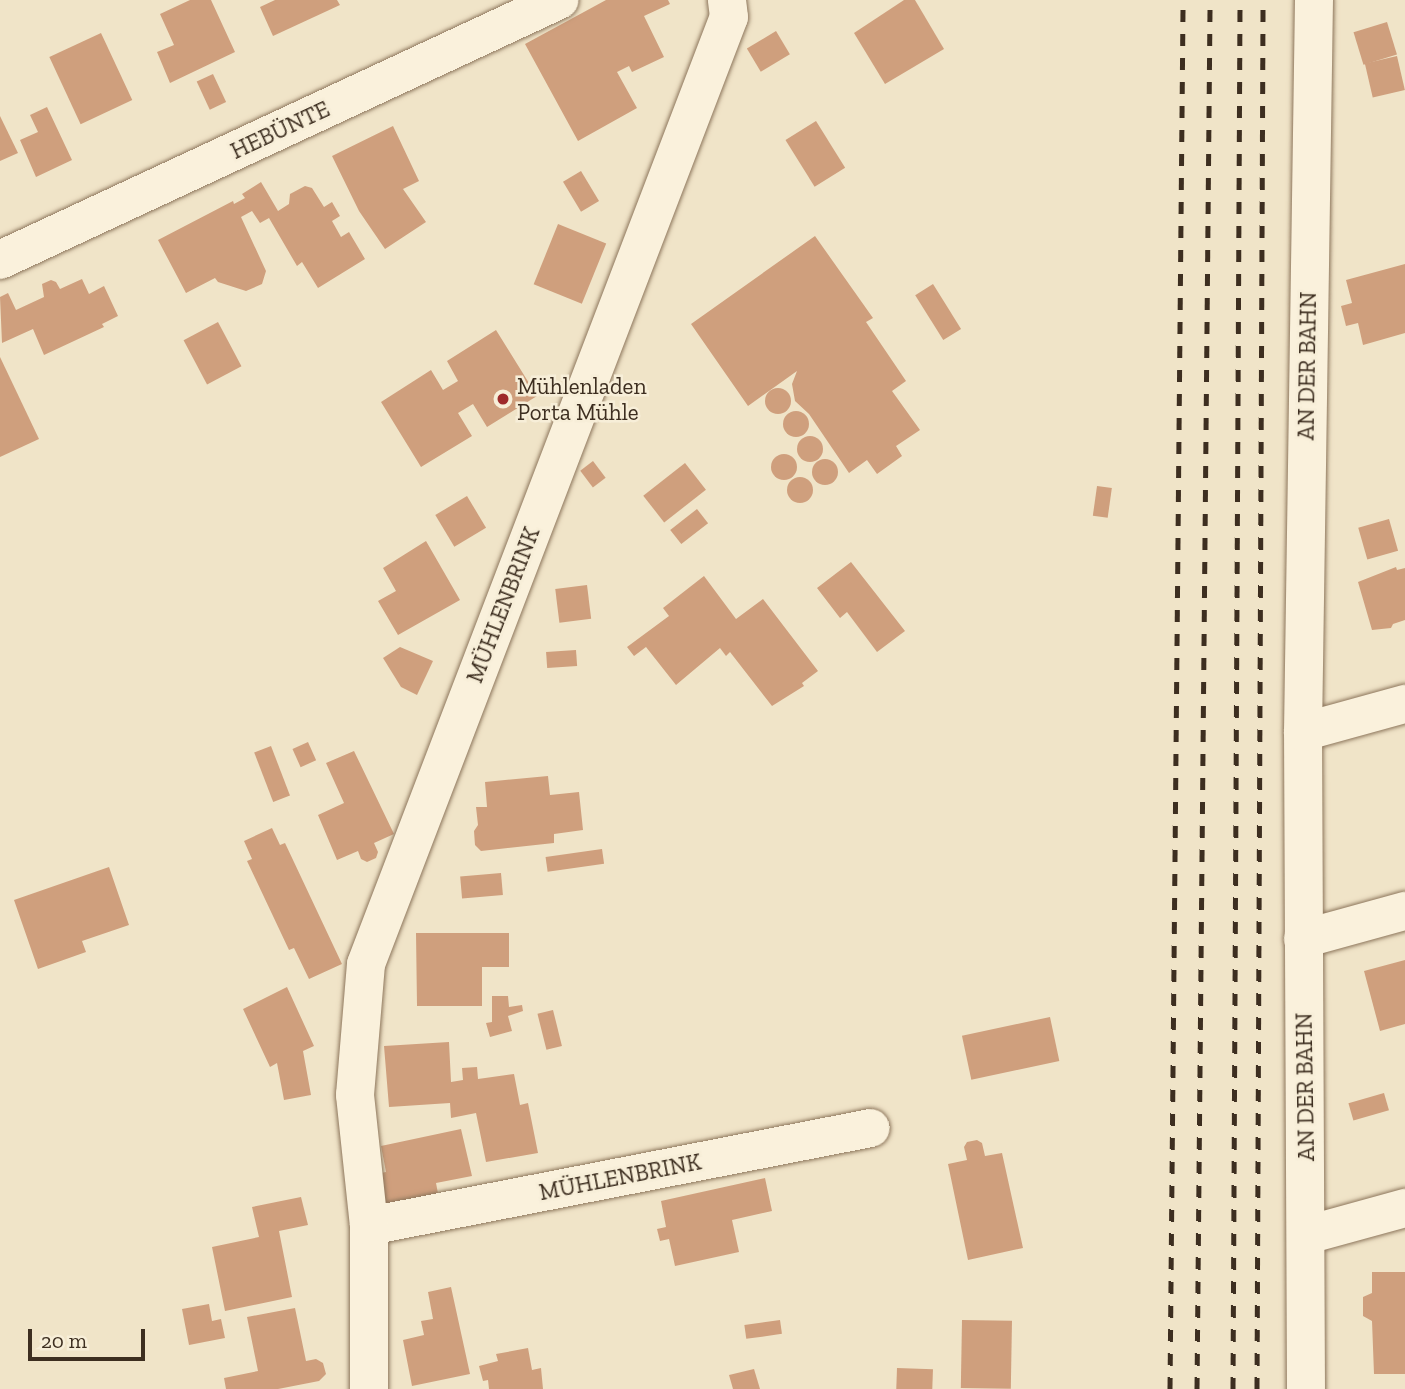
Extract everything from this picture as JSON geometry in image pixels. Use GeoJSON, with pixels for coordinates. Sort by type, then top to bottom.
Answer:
{"type":"FeatureCollection","features":[{"type":"Feature","properties":{"kind":"street","name":"HEBÜNTE"},"geometry":{"type":"LineString","coordinates":[[0,260],[559,0]]}},
{"type":"Feature","properties":{"kind":"street","name":"MÜHLENBRINK"},"geometry":{"type":"LineString","coordinates":[[369,1389],[369,1226],[355,1096],[366,964],[729,17],[727,0]]}},
{"type":"Feature","properties":{"kind":"street","name":"AN DER BAHN"},"geometry":{"type":"LineString","coordinates":[[1306,1389],[1303,732],[1314,0]]}},
{"type":"Feature","properties":{"kind":"street"},"geometry":{"type":"LineString","coordinates":[[1303,732],[1405,704]]}},
{"type":"Feature","properties":{"kind":"street"},"geometry":{"type":"LineString","coordinates":[[1303,939],[1405,911]]}},
{"type":"Feature","properties":{"kind":"street","name":"MÜHLENBRINK"},"geometry":{"type":"LineString","coordinates":[[369,1226],[872,1128]]}},
{"type":"Feature","properties":{"kind":"street"},"geometry":{"type":"LineString","coordinates":[[1307,1235],[1405,1209]]}},
{"type":"Feature","properties":{"kind":"building"},"geometry":{"type":"Polygon","coordinates":[[[190,0],[211,0],[235,52],[170,83],[157,52],[174,45],[160,14],[190,0]]]}},
{"type":"Feature","properties":{"kind":"building"},"geometry":{"type":"Polygon","coordinates":[[[275,0],[337,0],[340,5],[273,36],[260,7],[275,0]]]}},
{"type":"Feature","properties":{"kind":"building"},"geometry":{"type":"Polygon","coordinates":[[[606,0],[668,0],[670,4],[644,16],[664,57],[632,72],[629,66],[617,72],[637,108],[578,141],[525,44],[606,0]]]}},
{"type":"Feature","properties":{"kind":"building"},"geometry":{"type":"Polygon","coordinates":[[[904,0],[915,0],[944,49],[885,84],[854,33],[904,0]]]}},
{"type":"Feature","properties":{"kind":"building"},"geometry":{"type":"Polygon","coordinates":[[[1387,22],[1397,55],[1363,65],[1354,32],[1387,22]]]}},
{"type":"Feature","properties":{"kind":"building"},"geometry":{"type":"Polygon","coordinates":[[[776,31],[790,54],[761,72],[747,49],[776,31]]]}},
{"type":"Feature","properties":{"kind":"building"},"geometry":{"type":"Polygon","coordinates":[[[101,33],[132,100],[81,124],[49,57],[101,33]]]}},
{"type":"Feature","properties":{"kind":"building"},"geometry":{"type":"Polygon","coordinates":[[[1397,56],[1405,90],[1373,98],[1365,63],[1397,56]]]}},
{"type":"Feature","properties":{"kind":"building"},"geometry":{"type":"Polygon","coordinates":[[[213,74],[226,102],[210,110],[197,82],[213,74]]]}},
{"type":"Feature","properties":{"kind":"building"},"geometry":{"type":"Polygon","coordinates":[[[47,107],[72,160],[36,177],[20,140],[38,132],[30,115],[47,107]]]}},
{"type":"Feature","properties":{"kind":"building"},"geometry":{"type":"Polygon","coordinates":[[[0,116],[18,153],[0,161],[0,116]]]}},
{"type":"Feature","properties":{"kind":"building"},"geometry":{"type":"Polygon","coordinates":[[[816,121],[845,168],[815,187],[785,140],[816,121]]]}},
{"type":"Feature","properties":{"kind":"building"},"geometry":{"type":"Polygon","coordinates":[[[393,126],[419,181],[403,189],[426,222],[385,249],[359,211],[332,156],[393,126]]]}},
{"type":"Feature","properties":{"kind":"building"},"geometry":{"type":"Polygon","coordinates":[[[581,171],[599,201],[581,212],[563,182],[581,171]]]}},
{"type":"Feature","properties":{"kind":"building"},"geometry":{"type":"Polygon","coordinates":[[[261,182],[278,211],[289,204],[290,194],[305,186],[312,188],[324,207],[332,202],[340,216],[332,221],[341,237],[349,232],[365,259],[318,288],[302,262],[297,266],[269,218],[260,223],[252,211],[241,217],[266,271],[262,284],[246,291],[218,282],[215,278],[186,293],[158,240],[233,201],[234,204],[245,198],[242,194],[261,182]]]}},
{"type":"Feature","properties":{"kind":"building"},"geometry":{"type":"Polygon","coordinates":[[[558,224],[606,243],[582,304],[534,284],[558,224]]]}},
{"type":"Feature","properties":{"kind":"building"},"geometry":{"type":"Polygon","coordinates":[[[815,236],[873,318],[866,322],[906,381],[892,391],[920,430],[896,446],[902,456],[877,474],[867,460],[849,473],[809,414],[795,401],[792,384],[797,371],[748,406],[691,324],[815,236]]]}},
{"type":"Feature","properties":{"kind":"building"},"geometry":{"type":"Polygon","coordinates":[[[1405,264],[1405,333],[1363,345],[1358,323],[1346,326],[1341,306],[1352,303],[1346,280],[1405,264]]]}},
{"type":"Feature","properties":{"kind":"building"},"geometry":{"type":"Polygon","coordinates":[[[82,279],[89,294],[104,286],[118,316],[102,324],[104,327],[44,355],[33,329],[2,343],[0,297],[8,293],[16,310],[44,297],[42,284],[51,280],[56,282],[60,289],[82,279]]]}},
{"type":"Feature","properties":{"kind":"building"},"geometry":{"type":"Polygon","coordinates":[[[933,284],[961,329],[943,340],[915,295],[933,284]]]}},
{"type":"Feature","properties":{"kind":"building"},"geometry":{"type":"Polygon","coordinates":[[[218,322],[241,366],[207,384],[184,340],[218,322]]]}},
{"type":"Feature","properties":{"kind":"building"},"geometry":{"type":"Polygon","coordinates":[[[496,330],[537,396],[487,427],[473,404],[458,413],[472,436],[421,467],[381,402],[431,370],[443,390],[458,381],[447,361],[496,330]]]}},
{"type":"Feature","properties":{"kind":"building"},"geometry":{"type":"Polygon","coordinates":[[[0,357],[39,439],[0,457],[0,357]]]}},
{"type":"Feature","properties":{"kind":"building"},"geometry":{"type":"Polygon","coordinates":[[[778,388],[787,392],[791,401],[787,410],[778,414],[769,410],[765,401],[769,392],[778,388]]]}},
{"type":"Feature","properties":{"kind":"building"},"geometry":{"type":"Polygon","coordinates":[[[796,411],[805,415],[809,424],[805,433],[796,437],[787,433],[783,424],[787,415],[796,411]]]}},
{"type":"Feature","properties":{"kind":"building"},"geometry":{"type":"Polygon","coordinates":[[[810,436],[819,440],[823,449],[819,458],[810,462],[801,458],[797,449],[801,440],[810,436]]]}},
{"type":"Feature","properties":{"kind":"building"},"geometry":{"type":"Polygon","coordinates":[[[784,454],[793,458],[797,467],[793,476],[784,480],[775,476],[771,467],[775,458],[784,454]]]}},
{"type":"Feature","properties":{"kind":"building"},"geometry":{"type":"Polygon","coordinates":[[[825,459],[834,463],[838,472],[834,481],[825,485],[816,481],[812,472],[816,463],[825,459]]]}},
{"type":"Feature","properties":{"kind":"building"},"geometry":{"type":"Polygon","coordinates":[[[593,461],[606,478],[593,487],[580,471],[593,461]]]}},
{"type":"Feature","properties":{"kind":"building"},"geometry":{"type":"Polygon","coordinates":[[[685,463],[706,490],[664,522],[643,496],[685,463]]]}},
{"type":"Feature","properties":{"kind":"building"},"geometry":{"type":"Polygon","coordinates":[[[800,477],[809,481],[813,490],[809,499],[800,503],[791,499],[787,490],[791,481],[800,477]]]}},
{"type":"Feature","properties":{"kind":"building"},"geometry":{"type":"Polygon","coordinates":[[[1097,486],[1112,488],[1108,518],[1093,516],[1097,486]]]}},
{"type":"Feature","properties":{"kind":"building"},"geometry":{"type":"Polygon","coordinates":[[[467,496],[486,528],[454,547],[435,515],[467,496]]]}},
{"type":"Feature","properties":{"kind":"building"},"geometry":{"type":"Polygon","coordinates":[[[697,509],[708,523],[681,544],[670,530],[697,509]]]}},
{"type":"Feature","properties":{"kind":"building"},"geometry":{"type":"Polygon","coordinates":[[[1389,519],[1398,551],[1367,560],[1358,528],[1389,519]]]}},
{"type":"Feature","properties":{"kind":"building"},"geometry":{"type":"Polygon","coordinates":[[[426,541],[460,600],[398,635],[378,601],[396,591],[383,568],[426,541]]]}},
{"type":"Feature","properties":{"kind":"building"},"geometry":{"type":"Polygon","coordinates":[[[851,562],[905,631],[877,652],[847,612],[840,618],[817,588],[851,562]]]}},
{"type":"Feature","properties":{"kind":"building"},"geometry":{"type":"Polygon","coordinates":[[[1396,567],[1397,570],[1405,568],[1405,620],[1393,624],[1391,628],[1372,630],[1358,582],[1396,567]]]}},
{"type":"Feature","properties":{"kind":"building"},"geometry":{"type":"Polygon","coordinates":[[[704,576],[736,619],[763,599],[818,671],[802,683],[804,686],[772,706],[730,652],[726,656],[720,648],[676,685],[646,647],[634,656],[627,647],[669,616],[663,608],[704,576]]]}},
{"type":"Feature","properties":{"kind":"building"},"geometry":{"type":"Polygon","coordinates":[[[587,585],[591,619],[559,623],[555,589],[587,585]]]}},
{"type":"Feature","properties":{"kind":"building"},"geometry":{"type":"Polygon","coordinates":[[[400,647],[433,661],[417,695],[401,687],[383,658],[400,647]]]}},
{"type":"Feature","properties":{"kind":"building"},"geometry":{"type":"Polygon","coordinates":[[[576,650],[577,666],[547,668],[546,652],[576,650]]]}},
{"type":"Feature","properties":{"kind":"building"},"geometry":{"type":"Polygon","coordinates":[[[308,742],[316,760],[301,767],[292,749],[308,742]]]}},
{"type":"Feature","properties":{"kind":"building"},"geometry":{"type":"Polygon","coordinates":[[[271,746],[290,795],[273,802],[254,752],[271,746]]]}},
{"type":"Feature","properties":{"kind":"building"},"geometry":{"type":"Polygon","coordinates":[[[354,751],[394,834],[374,843],[378,852],[376,858],[367,862],[361,859],[358,851],[337,860],[318,815],[344,803],[326,763],[354,751]]]}},
{"type":"Feature","properties":{"kind":"building"},"geometry":{"type":"Polygon","coordinates":[[[548,776],[550,795],[579,792],[583,830],[554,834],[554,843],[481,851],[475,845],[474,831],[478,825],[476,807],[487,807],[485,782],[548,776]]]}},
{"type":"Feature","properties":{"kind":"building"},"geometry":{"type":"Polygon","coordinates":[[[272,828],[280,845],[285,843],[342,964],[309,979],[294,948],[289,950],[247,861],[252,859],[244,841],[272,828]]]}},
{"type":"Feature","properties":{"kind":"building"},"geometry":{"type":"Polygon","coordinates":[[[602,849],[604,864],[548,872],[546,857],[602,849]]]}},
{"type":"Feature","properties":{"kind":"building"},"geometry":{"type":"Polygon","coordinates":[[[109,867],[129,925],[82,941],[86,952],[38,969],[14,900],[109,867]]]}},
{"type":"Feature","properties":{"kind":"building"},"geometry":{"type":"Polygon","coordinates":[[[501,873],[503,895],[462,898],[460,877],[501,873]]]}},
{"type":"Feature","properties":{"kind":"building"},"geometry":{"type":"Polygon","coordinates":[[[416,933],[509,933],[509,967],[482,967],[482,1006],[417,1006],[416,933]]]}},
{"type":"Feature","properties":{"kind":"building"},"geometry":{"type":"Polygon","coordinates":[[[1405,960],[1405,1024],[1380,1031],[1364,971],[1405,960]]]}},
{"type":"Feature","properties":{"kind":"building"},"geometry":{"type":"Polygon","coordinates":[[[287,987],[314,1046],[303,1051],[311,1095],[284,1100],[277,1063],[270,1067],[243,1009],[287,987]]]}},
{"type":"Feature","properties":{"kind":"building"},"geometry":{"type":"Polygon","coordinates":[[[492,996],[508,996],[509,1007],[522,1005],[523,1011],[508,1016],[512,1031],[490,1037],[486,1023],[492,1022],[492,996]]]}},
{"type":"Feature","properties":{"kind":"building"},"geometry":{"type":"Polygon","coordinates":[[[553,1010],[562,1046],[546,1050],[537,1014],[553,1010]]]}},
{"type":"Feature","properties":{"kind":"building"},"geometry":{"type":"Polygon","coordinates":[[[1050,1017],[1059,1061],[971,1080],[962,1036],[1050,1017]]]}},
{"type":"Feature","properties":{"kind":"building"},"geometry":{"type":"Polygon","coordinates":[[[449,1042],[451,1082],[463,1080],[462,1068],[477,1067],[478,1079],[514,1074],[520,1105],[528,1103],[538,1153],[486,1162],[476,1113],[451,1118],[450,1103],[389,1107],[384,1046],[449,1042]]]}},
{"type":"Feature","properties":{"kind":"building"},"geometry":{"type":"Polygon","coordinates":[[[1384,1093],[1389,1110],[1353,1121],[1348,1103],[1384,1093]]]}},
{"type":"Feature","properties":{"kind":"building"},"geometry":{"type":"Polygon","coordinates":[[[461,1129],[472,1176],[436,1183],[441,1209],[386,1221],[376,1174],[386,1172],[381,1146],[461,1129]]]}},
{"type":"Feature","properties":{"kind":"building"},"geometry":{"type":"Polygon","coordinates":[[[977,1140],[982,1143],[985,1156],[1002,1153],[1023,1248],[968,1260],[948,1164],[967,1160],[964,1147],[967,1142],[977,1140]]]}},
{"type":"Feature","properties":{"kind":"building"},"geometry":{"type":"Polygon","coordinates":[[[765,1178],[772,1211],[732,1220],[739,1252],[675,1266],[669,1239],[660,1241],[657,1229],[666,1227],[661,1201],[765,1178]]]}},
{"type":"Feature","properties":{"kind":"building"},"geometry":{"type":"Polygon","coordinates":[[[301,1197],[308,1225],[279,1231],[292,1297],[225,1311],[212,1247],[259,1237],[252,1207],[301,1197]]]}},
{"type":"Feature","properties":{"kind":"building"},"geometry":{"type":"Polygon","coordinates":[[[1372,1272],[1405,1272],[1405,1374],[1374,1374],[1372,1321],[1363,1316],[1363,1297],[1372,1293],[1372,1272]]]}},
{"type":"Feature","properties":{"kind":"building"},"geometry":{"type":"Polygon","coordinates":[[[451,1287],[470,1374],[412,1386],[403,1340],[424,1335],[421,1321],[433,1319],[428,1292],[451,1287]]]}},
{"type":"Feature","properties":{"kind":"building"},"geometry":{"type":"Polygon","coordinates":[[[209,1304],[212,1321],[221,1319],[225,1338],[189,1345],[182,1309],[209,1304]]]}},
{"type":"Feature","properties":{"kind":"building"},"geometry":{"type":"Polygon","coordinates":[[[295,1308],[306,1361],[316,1359],[323,1363],[326,1374],[319,1381],[278,1389],[226,1389],[224,1378],[258,1371],[247,1317],[295,1308]]]}},
{"type":"Feature","properties":{"kind":"building"},"geometry":{"type":"Polygon","coordinates":[[[780,1320],[782,1334],[746,1339],[744,1325],[780,1320]]]}},
{"type":"Feature","properties":{"kind":"building"},"geometry":{"type":"Polygon","coordinates":[[[962,1320],[1012,1321],[1011,1389],[961,1388],[962,1320]]]}},
{"type":"Feature","properties":{"kind":"building"},"geometry":{"type":"Polygon","coordinates":[[[528,1348],[532,1370],[541,1368],[543,1389],[489,1389],[488,1380],[483,1381],[479,1366],[498,1361],[496,1354],[528,1348]]]}},
{"type":"Feature","properties":{"kind":"building"},"geometry":{"type":"Polygon","coordinates":[[[897,1368],[933,1369],[932,1389],[896,1389],[897,1368]]]}},
{"type":"Feature","properties":{"kind":"building"},"geometry":{"type":"Polygon","coordinates":[[[754,1369],[760,1389],[733,1389],[729,1375],[754,1369]]]}},
{"type":"Feature","properties":{"kind":"railway"},"geometry":{"type":"LineString","coordinates":[[1170,1389],[1183,0]]}},
{"type":"Feature","properties":{"kind":"railway"},"geometry":{"type":"LineString","coordinates":[[1197,1389],[1210,0]]}},
{"type":"Feature","properties":{"kind":"railway"},"geometry":{"type":"LineString","coordinates":[[1233,1389],[1240,0]]}},
{"type":"Feature","properties":{"kind":"railway"},"geometry":{"type":"LineString","coordinates":[[1257,1389],[1263,0]]}},
{"type":"Feature","properties":{"kind":"place","name":"Mühlenladen Porta Mühle"},"geometry":{"type":"Point","coordinates":[503,399]}}]}
